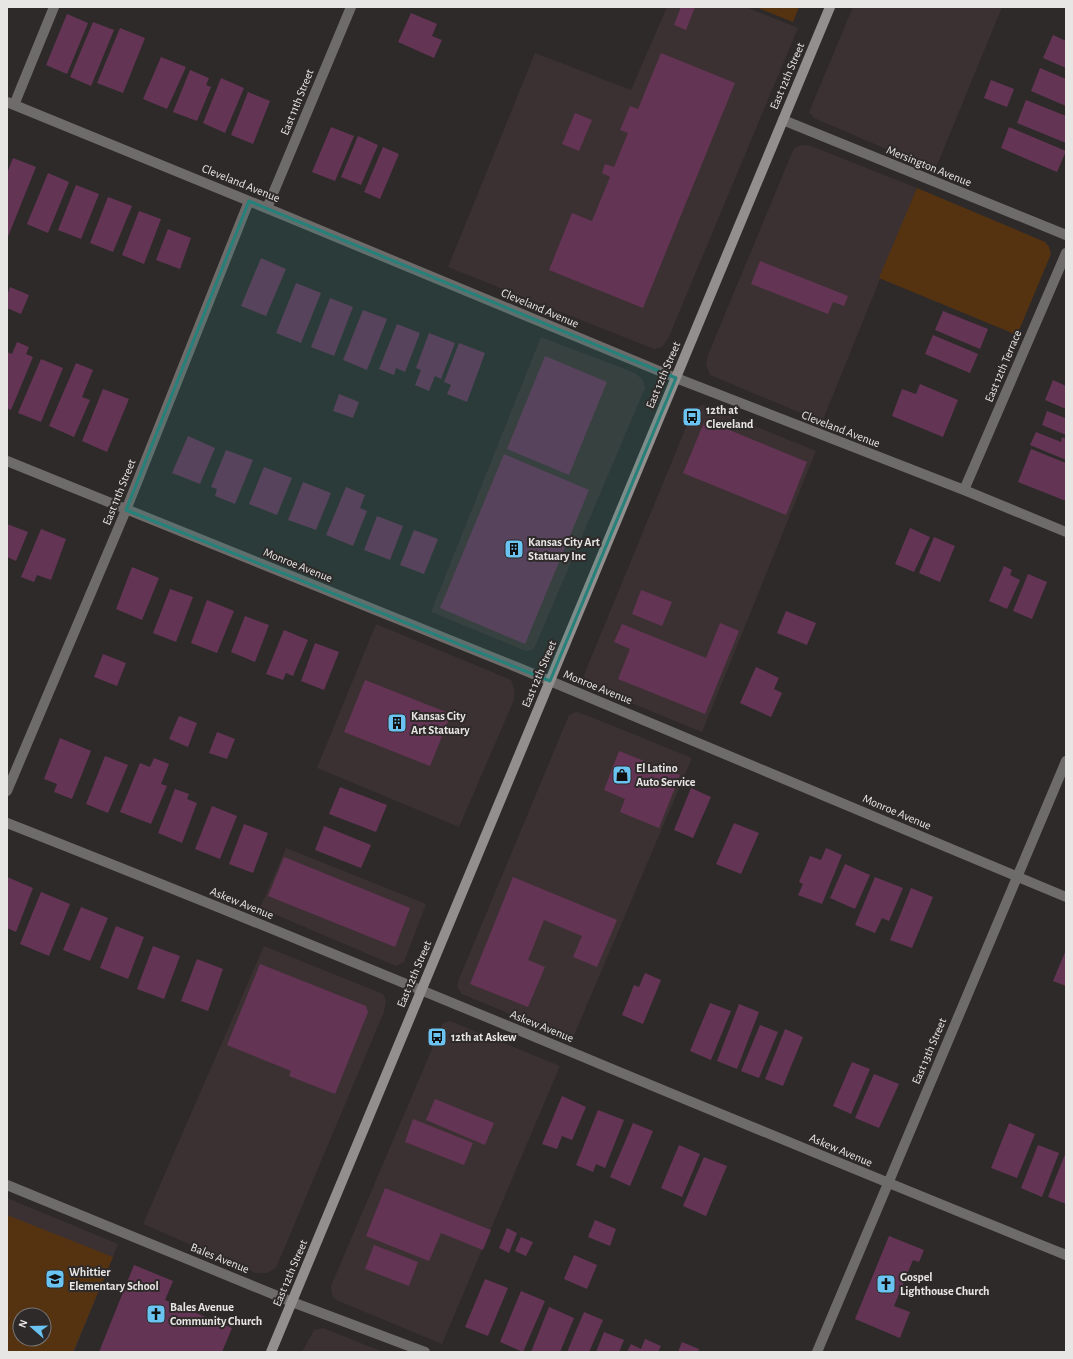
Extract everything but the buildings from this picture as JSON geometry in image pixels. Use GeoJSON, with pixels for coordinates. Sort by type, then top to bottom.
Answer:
{"type":"FeatureCollection","features":[{"type":"Feature","properties":{"kind":"street"},"geometry":{"type":"LineString","coordinates":[[10,104],[54,7]]}},
{"type":"Feature","properties":{"kind":"street","name":"East 11th Street"},"geometry":{"type":"LineString","coordinates":[[267,208],[351,7]]}},
{"type":"Feature","properties":{"kind":"street","name":"East 12th Street"},"geometry":{"type":"LineString","coordinates":[[271,1352],[830,7]]}},
{"type":"Feature","properties":{"kind":"street","name":"Cleveland Avenue"},"geometry":{"type":"LineString","coordinates":[[10,104],[249,200],[676,378],[964,490],[1066,532]]}},
{"type":"Feature","properties":{"kind":"street","name":"Mersington Avenue"},"geometry":{"type":"LineString","coordinates":[[783,120],[1066,236]]}},
{"type":"Feature","properties":{"kind":"street","name":"East 11th Street"},"geometry":{"type":"LineString","coordinates":[[7,791],[126,510],[249,200]]}},
{"type":"Feature","properties":{"kind":"street","name":"East 12th Terrace"},"geometry":{"type":"LineString","coordinates":[[964,490],[1066,253]]}},
{"type":"Feature","properties":{"kind":"street","name":"Monroe Avenue"},"geometry":{"type":"LineString","coordinates":[[7,461],[550,681],[1066,897]]}},
{"type":"Feature","properties":{"kind":"street","name":"East 13th Street"},"geometry":{"type":"LineString","coordinates":[[817,1352],[1016,876],[1066,761]]}},
{"type":"Feature","properties":{"kind":"street","name":"Askew Avenue"},"geometry":{"type":"LineString","coordinates":[[7,823],[248,919],[888,1183],[1066,1254]]}},
{"type":"Feature","properties":{"kind":"street","name":"Bales Avenue"},"geometry":{"type":"LineString","coordinates":[[7,1185],[292,1302],[425,1352]]}},
{"type":"Feature","properties":{"kind":"highlighted area"},"geometry":{"type":"Polygon","coordinates":[[[249,201],[676,378],[550,681],[126,510],[249,201]]]}},
{"type":"Feature","properties":{"kind":"shaded area"},"geometry":{"type":"Polygon","coordinates":[[[667,7],[746,7],[798,28],[668,339],[662,347],[654,349],[448,267],[535,53],[631,90],[667,7]]]}},
{"type":"Feature","properties":{"kind":"shaded area"},"geometry":{"type":"Polygon","coordinates":[[[756,7],[799,7],[793,22],[756,7]]]}},
{"type":"Feature","properties":{"kind":"shaded area"},"geometry":{"type":"Polygon","coordinates":[[[853,7],[1002,7],[935,170],[814,118],[809,112],[853,7]]]}},
{"type":"Feature","properties":{"kind":"shaded area"},"geometry":{"type":"Polygon","coordinates":[[[802,145],[811,146],[917,188],[822,422],[710,375],[706,365],[708,355],[794,148],[802,145]]]}},
{"type":"Feature","properties":{"kind":"shaded area"},"geometry":{"type":"Polygon","coordinates":[[[917,188],[1045,242],[1049,247],[1051,254],[1017,335],[879,278],[917,188]]]}},
{"type":"Feature","properties":{"kind":"shaded area"},"geometry":{"type":"Polygon","coordinates":[[[541,337],[635,373],[643,380],[645,388],[534,649],[526,651],[431,612],[541,337]]]}},
{"type":"Feature","properties":{"kind":"shaded area"},"geometry":{"type":"Polygon","coordinates":[[[703,405],[816,451],[702,732],[587,685],[584,675],[694,408],[703,405]]]}},
{"type":"Feature","properties":{"kind":"shaded area"},"geometry":{"type":"Polygon","coordinates":[[[376,624],[511,680],[514,689],[514,700],[459,827],[317,768],[376,624]]]}},
{"type":"Feature","properties":{"kind":"shaded area"},"geometry":{"type":"Polygon","coordinates":[[[576,712],[692,758],[572,1040],[462,994],[457,987],[569,715],[576,712]]]}},
{"type":"Feature","properties":{"kind":"shaded area"},"geometry":{"type":"Polygon","coordinates":[[[286,848],[426,904],[404,962],[396,966],[260,908],[286,848]]]}},
{"type":"Feature","properties":{"kind":"shaded area"},"geometry":{"type":"Polygon","coordinates":[[[264,946],[383,994],[386,1001],[384,1012],[276,1268],[267,1273],[256,1273],[143,1224],[264,946]]]}},
{"type":"Feature","properties":{"kind":"shaded area"},"geometry":{"type":"Polygon","coordinates":[[[450,1021],[560,1066],[442,1344],[336,1300],[332,1295],[331,1286],[443,1023],[450,1021]]]}},
{"type":"Feature","properties":{"kind":"shaded area","name":"Whittier Elementary School"},"geometry":{"type":"Polygon","coordinates":[[[7,1198],[118,1244],[74,1352],[7,1352],[7,1198]]]}},
{"type":"Feature","properties":{"kind":"shaded area","name":"Whittier Elementary School"},"geometry":{"type":"Polygon","coordinates":[[[7,1215],[113,1257],[73,1352],[7,1352],[7,1215]]]}},
{"type":"Feature","properties":{"kind":"shaded area"},"geometry":{"type":"Polygon","coordinates":[[[323,1328],[383,1352],[302,1352],[314,1330],[323,1328]]]}},
{"type":"Feature","properties":{"kind":"place","name":"12th at Cleveland"},"geometry":{"type":"Point","coordinates":[692,417]}},
{"type":"Feature","properties":{"kind":"place","name":"Kansas City Art Statuary Inc"},"geometry":{"type":"Point","coordinates":[514,549]}},
{"type":"Feature","properties":{"kind":"place","name":"Kansas City Art Statuary"},"geometry":{"type":"Point","coordinates":[397,723]}},
{"type":"Feature","properties":{"kind":"place","name":"El Latino Auto Service"},"geometry":{"type":"Point","coordinates":[622,775]}},
{"type":"Feature","properties":{"kind":"place","name":"12th at Askew"},"geometry":{"type":"Point","coordinates":[437,1037]}},
{"type":"Feature","properties":{"kind":"place","name":"Whittier Elementary School"},"geometry":{"type":"Point","coordinates":[55,1279]}},
{"type":"Feature","properties":{"kind":"place","name":"Gospel Lighthouse Church"},"geometry":{"type":"Point","coordinates":[886,1284]}},
{"type":"Feature","properties":{"kind":"place","name":"Bales Avenue Community Church"},"geometry":{"type":"Point","coordinates":[156,1314]}}]}
